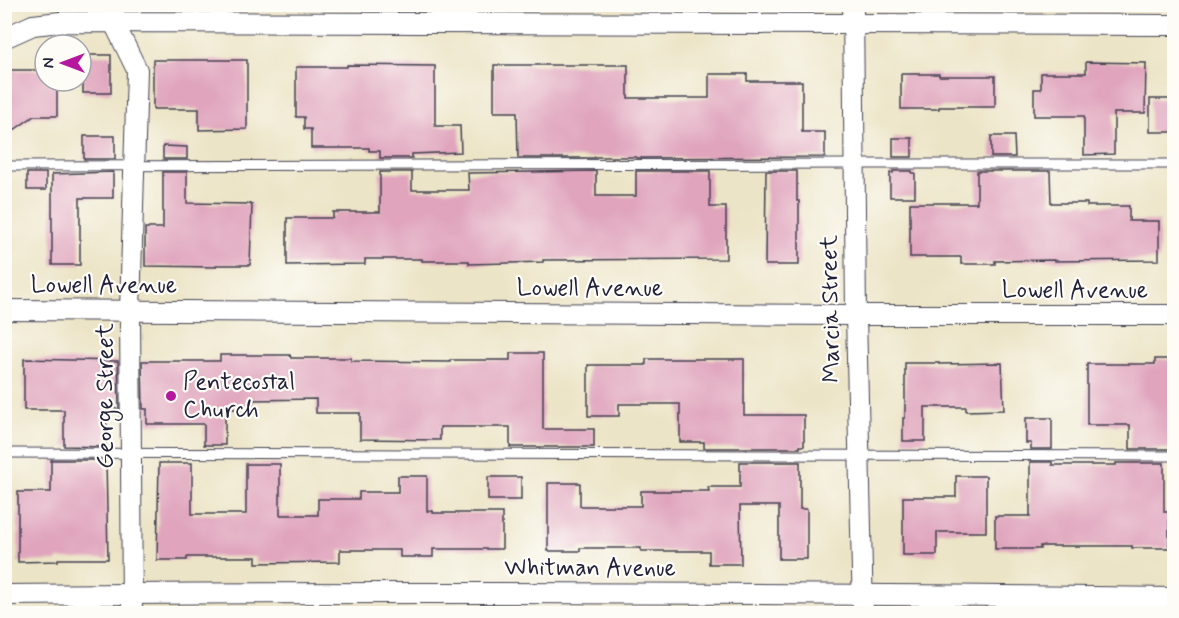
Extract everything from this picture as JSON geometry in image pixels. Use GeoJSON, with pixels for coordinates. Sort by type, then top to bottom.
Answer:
{"type":"FeatureCollection","features":[{"type":"Feature","properties":{"kind":"street","name":"Marcia Street"},"geometry":{"type":"LineString","coordinates":[[853,4],[856,315],[863,604]]}},
{"type":"Feature","properties":{"kind":"street"},"geometry":{"type":"LineString","coordinates":[[4,38],[33,26],[114,14],[853,25],[1174,25]]}},
{"type":"Feature","properties":{"kind":"street","name":"George Street"},"geometry":{"type":"LineString","coordinates":[[114,14],[137,70],[130,311],[131,604]]}},
{"type":"Feature","properties":{"kind":"street","name":"Lowell Avenue"},"geometry":{"type":"LineString","coordinates":[[4,310],[1174,315]]}},
{"type":"Feature","properties":{"kind":"street","name":"Whitman Avenue"},"geometry":{"type":"LineString","coordinates":[[4,595],[131,604],[863,604],[1174,598]]}},
{"type":"Feature","properties":{"kind":"lane"},"geometry":{"type":"LineString","coordinates":[[4,166],[1174,164]]}},
{"type":"Feature","properties":{"kind":"lane"},"geometry":{"type":"LineString","coordinates":[[4,453],[1174,456]]}},
{"type":"Feature","properties":{"kind":"building"},"geometry":{"type":"Polygon","coordinates":[[[93,55],[111,55],[111,93],[93,93],[93,55]]]}},
{"type":"Feature","properties":{"kind":"building"},"geometry":{"type":"Polygon","coordinates":[[[153,60],[247,60],[247,129],[199,130],[199,109],[153,109],[153,60]]]}},
{"type":"Feature","properties":{"kind":"building"},"geometry":{"type":"Polygon","coordinates":[[[1086,62],[1146,63],[1145,113],[1114,113],[1114,154],[1084,155],[1084,116],[1034,116],[1034,89],[1041,89],[1041,73],[1086,73],[1086,62]]]}},
{"type":"Feature","properties":{"kind":"building"},"geometry":{"type":"Polygon","coordinates":[[[347,65],[435,66],[435,126],[460,126],[461,152],[412,154],[412,158],[380,158],[380,151],[369,151],[369,148],[311,148],[311,129],[304,129],[304,117],[296,117],[296,67],[347,67],[347,65]]]}},
{"type":"Feature","properties":{"kind":"building"},"geometry":{"type":"Polygon","coordinates":[[[494,65],[628,65],[628,98],[709,98],[709,74],[747,74],[747,81],[802,81],[802,132],[825,132],[825,157],[518,158],[517,112],[494,112],[494,65]]]}},
{"type":"Feature","properties":{"kind":"building"},"geometry":{"type":"Polygon","coordinates":[[[4,70],[33,70],[33,93],[57,93],[57,116],[34,116],[4,137],[4,70]]]}},
{"type":"Feature","properties":{"kind":"building"},"geometry":{"type":"Polygon","coordinates":[[[901,74],[995,76],[995,107],[901,109],[901,74]]]}},
{"type":"Feature","properties":{"kind":"building"},"geometry":{"type":"Polygon","coordinates":[[[1150,99],[1174,99],[1174,132],[1150,132],[1150,99]]]}},
{"type":"Feature","properties":{"kind":"building"},"geometry":{"type":"Polygon","coordinates":[[[84,136],[115,136],[115,159],[84,159],[84,136]]]}},
{"type":"Feature","properties":{"kind":"building"},"geometry":{"type":"Polygon","coordinates":[[[991,136],[1014,136],[1015,157],[991,157],[991,136]]]}},
{"type":"Feature","properties":{"kind":"building"},"geometry":{"type":"Polygon","coordinates":[[[893,138],[912,138],[912,157],[893,157],[893,138]]]}},
{"type":"Feature","properties":{"kind":"building"},"geometry":{"type":"Polygon","coordinates":[[[163,146],[187,147],[187,159],[163,159],[163,146]]]}},
{"type":"Feature","properties":{"kind":"building"},"geometry":{"type":"Polygon","coordinates":[[[596,171],[596,196],[636,196],[636,171],[710,171],[710,207],[726,207],[726,259],[543,260],[543,262],[469,264],[469,261],[365,259],[365,264],[287,265],[287,218],[333,218],[333,212],[380,212],[380,172],[412,172],[412,190],[469,190],[468,173],[596,171]]]}},
{"type":"Feature","properties":{"kind":"building"},"geometry":{"type":"Polygon","coordinates":[[[766,171],[797,171],[799,265],[765,265],[766,171]]]}},
{"type":"Feature","properties":{"kind":"building"},"geometry":{"type":"Polygon","coordinates":[[[893,171],[915,173],[915,197],[890,197],[890,173],[893,171]]]}},
{"type":"Feature","properties":{"kind":"building"},"geometry":{"type":"Polygon","coordinates":[[[977,171],[1050,171],[1051,203],[1129,206],[1129,221],[1159,221],[1159,260],[995,261],[995,264],[961,264],[961,257],[910,257],[910,203],[977,203],[977,171]]]}},
{"type":"Feature","properties":{"kind":"building"},"geometry":{"type":"Polygon","coordinates":[[[113,172],[113,198],[80,198],[80,265],[52,265],[52,174],[113,172]]]}},
{"type":"Feature","properties":{"kind":"building"},"geometry":{"type":"Polygon","coordinates":[[[163,172],[187,172],[187,203],[252,204],[250,265],[145,266],[145,228],[163,228],[163,172]]]}},
{"type":"Feature","properties":{"kind":"building"},"geometry":{"type":"Polygon","coordinates":[[[27,173],[46,173],[46,190],[27,190],[27,173]]]}},
{"type":"Feature","properties":{"kind":"building"},"geometry":{"type":"Polygon","coordinates":[[[510,353],[543,353],[543,429],[594,429],[594,447],[510,447],[510,427],[440,427],[440,440],[360,439],[360,413],[316,413],[316,399],[253,400],[253,409],[225,409],[225,445],[204,445],[204,424],[147,424],[147,409],[143,409],[142,361],[220,361],[220,355],[290,355],[291,358],[351,358],[351,361],[450,362],[450,360],[510,360],[510,353]]]}},
{"type":"Feature","properties":{"kind":"building"},"geometry":{"type":"Polygon","coordinates":[[[24,359],[118,361],[119,409],[107,409],[106,447],[64,446],[64,410],[24,410],[24,359]]]}},
{"type":"Feature","properties":{"kind":"building"},"geometry":{"type":"Polygon","coordinates":[[[646,359],[744,359],[744,415],[804,415],[804,446],[800,448],[704,448],[704,442],[680,442],[680,404],[619,404],[619,416],[588,416],[588,365],[646,365],[646,359]]]}},
{"type":"Feature","properties":{"kind":"building"},"geometry":{"type":"Polygon","coordinates":[[[1155,359],[1174,359],[1174,449],[1130,449],[1130,425],[1087,425],[1087,364],[1155,364],[1155,359]]]}},
{"type":"Feature","properties":{"kind":"building"},"geometry":{"type":"Polygon","coordinates":[[[905,363],[1002,363],[1004,410],[966,411],[966,407],[925,407],[925,441],[903,441],[905,363]]]}},
{"type":"Feature","properties":{"kind":"building"},"geometry":{"type":"Polygon","coordinates":[[[1026,418],[1052,418],[1052,449],[1031,449],[1031,443],[1026,443],[1026,418]]]}},
{"type":"Feature","properties":{"kind":"building"},"geometry":{"type":"Polygon","coordinates":[[[51,460],[106,460],[108,559],[18,562],[18,492],[51,492],[51,460]]]}},
{"type":"Feature","properties":{"kind":"building"},"geometry":{"type":"Polygon","coordinates":[[[740,462],[800,462],[800,509],[807,509],[807,559],[779,559],[779,506],[740,506],[741,564],[709,564],[709,551],[580,548],[580,551],[548,551],[548,483],[580,483],[580,506],[641,506],[641,491],[709,491],[708,487],[740,487],[740,462]]]}},
{"type":"Feature","properties":{"kind":"building"},"geometry":{"type":"Polygon","coordinates":[[[1030,462],[1052,462],[1052,465],[1164,463],[1164,512],[1169,512],[1169,548],[1040,546],[1040,549],[995,549],[995,516],[1030,516],[1030,462]]]}},
{"type":"Feature","properties":{"kind":"building"},"geometry":{"type":"Polygon","coordinates":[[[159,463],[192,463],[192,514],[246,514],[246,464],[280,464],[280,515],[318,515],[318,499],[359,499],[359,492],[398,492],[398,476],[427,476],[427,511],[433,511],[433,513],[502,513],[502,549],[433,549],[433,557],[400,557],[400,550],[340,550],[340,562],[256,563],[256,557],[187,557],[187,560],[157,560],[159,463]]]}},
{"type":"Feature","properties":{"kind":"building"},"geometry":{"type":"Polygon","coordinates":[[[956,476],[986,476],[986,532],[937,532],[937,555],[903,555],[903,497],[956,497],[956,476]]]}},
{"type":"Feature","properties":{"kind":"building"},"geometry":{"type":"Polygon","coordinates":[[[488,477],[521,477],[521,500],[488,500],[488,477]]]}},
{"type":"Feature","properties":{"kind":"place","name":"Pentecostal Church"},"geometry":{"type":"Point","coordinates":[171,396]}}]}
